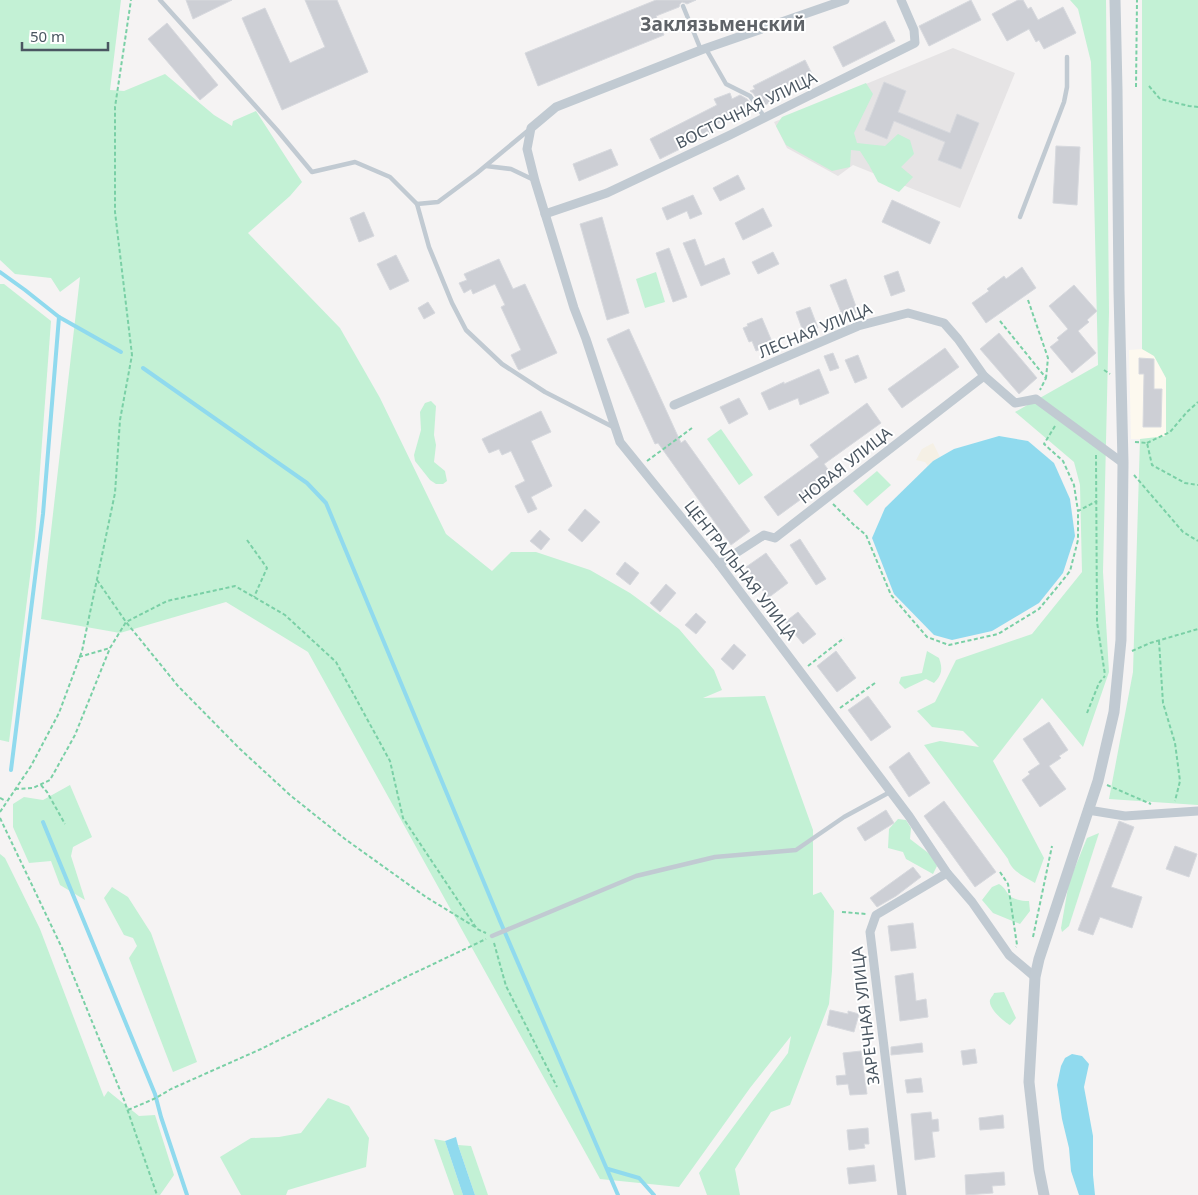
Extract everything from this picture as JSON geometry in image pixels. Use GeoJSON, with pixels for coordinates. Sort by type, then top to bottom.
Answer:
{"type":"FeatureCollection","features":[{"type":"Feature","properties":{"kind":"street"},"geometry":{"type":"LineString","coordinates":[[531,128],[556,107],[704,49],[845,0]]}},
{"type":"Feature","properties":{"kind":"street","name":"ВОСТОЧНАЯ УЛИЦА"},"geometry":{"type":"LineString","coordinates":[[545,214],[607,193],[915,43],[914,30],[901,0]]}},
{"type":"Feature","properties":{"kind":"street"},"geometry":{"type":"LineString","coordinates":[[1044,1195],[1039,1170],[1029,1082],[1035,978],[1039,959],[1098,781],[1114,712],[1121,640],[1123,463],[1115,0]]}},
{"type":"Feature","properties":{"kind":"street","name":"ЦЕНТРАЛЬНАЯ УЛИЦА"},"geometry":{"type":"LineString","coordinates":[[531,128],[527,149],[535,181],[574,308],[620,442],[719,564],[909,816],[947,873],[972,902],[1010,955],[1035,978]]}},
{"type":"Feature","properties":{"kind":"street","name":"ЛЕСНАЯ УЛИЦА"},"geometry":{"type":"LineString","coordinates":[[674,405],[858,326],[908,313],[944,323],[961,343],[984,376],[1015,403],[1036,399]]}},
{"type":"Feature","properties":{"kind":"street","name":"НОВАЯ УЛИЦА"},"geometry":{"type":"LineString","coordinates":[[719,564],[764,535],[775,538],[984,376]]}},
{"type":"Feature","properties":{"kind":"street"},"geometry":{"type":"LineString","coordinates":[[1036,399],[1123,463]]}},
{"type":"Feature","properties":{"kind":"street"},"geometry":{"type":"LineString","coordinates":[[1088,810],[1125,816],[1198,811]]}},
{"type":"Feature","properties":{"kind":"street"},"geometry":{"type":"LineString","coordinates":[[876,915],[947,873]]}},
{"type":"Feature","properties":{"kind":"street","name":"ЗАРЕЧНАЯ УЛИЦА"},"geometry":{"type":"LineString","coordinates":[[876,915],[870,932],[902,1195]]}},
{"type":"Feature","properties":{"kind":"lane"},"geometry":{"type":"LineString","coordinates":[[160,0],[277,130],[312,172],[355,162],[390,177],[416,204],[429,247],[452,303],[466,330],[502,364],[545,392],[615,428]]}},
{"type":"Feature","properties":{"kind":"lane"},"geometry":{"type":"LineString","coordinates":[[683,6],[704,49],[726,84],[750,96],[764,118]]}},
{"type":"Feature","properties":{"kind":"lane"},"geometry":{"type":"LineString","coordinates":[[1020,217],[1064,102],[1067,88],[1067,57]]}},
{"type":"Feature","properties":{"kind":"lane"},"geometry":{"type":"LineString","coordinates":[[416,204],[438,202],[486,166],[531,128]]}},
{"type":"Feature","properties":{"kind":"lane"},"geometry":{"type":"LineString","coordinates":[[486,166],[510,169],[535,181]]}},
{"type":"Feature","properties":{"kind":"lane"},"geometry":{"type":"LineString","coordinates":[[492,936],[636,876],[715,857],[796,850],[844,817],[891,792]]}},
{"type":"Feature","properties":{"kind":"path"},"geometry":{"type":"LineString","coordinates":[[0,812],[31,766],[59,713],[82,650],[115,493],[120,420],[132,355],[115,212],[115,107],[131,0]]}},
{"type":"Feature","properties":{"kind":"path"},"geometry":{"type":"LineString","coordinates":[[1136,87],[1137,0]]}},
{"type":"Feature","properties":{"kind":"path"},"geometry":{"type":"LineString","coordinates":[[1149,86],[1160,99],[1198,107]]}},
{"type":"Feature","properties":{"kind":"path"},"geometry":{"type":"LineString","coordinates":[[1028,300],[1048,358],[1046,378],[1036,399]]}},
{"type":"Feature","properties":{"kind":"path"},"geometry":{"type":"LineString","coordinates":[[1000,321],[1046,378]]}},
{"type":"Feature","properties":{"kind":"path"},"geometry":{"type":"LineString","coordinates":[[1122,440],[1147,443],[1170,432],[1186,412],[1198,402]]}},
{"type":"Feature","properties":{"kind":"path"},"geometry":{"type":"LineString","coordinates":[[827,498],[866,535],[892,596],[927,637],[949,645],[998,634],[1038,609],[1070,571],[1078,540],[1078,512],[1074,485],[1063,461],[1044,444],[1060,417]]}},
{"type":"Feature","properties":{"kind":"path"},"geometry":{"type":"LineString","coordinates":[[640,466],[692,428]]}},
{"type":"Feature","properties":{"kind":"path"},"geometry":{"type":"LineString","coordinates":[[1096,443],[1097,622],[1105,675]]}},
{"type":"Feature","properties":{"kind":"path"},"geometry":{"type":"LineString","coordinates":[[1147,443],[1152,465],[1185,483],[1198,485]]}},
{"type":"Feature","properties":{"kind":"path"},"geometry":{"type":"LineString","coordinates":[[1123,463],[1183,532],[1198,542]]}},
{"type":"Feature","properties":{"kind":"path"},"geometry":{"type":"LineString","coordinates":[[1078,512],[1097,501]]}},
{"type":"Feature","properties":{"kind":"path"},"geometry":{"type":"LineString","coordinates":[[247,540],[267,568],[254,597]]}},
{"type":"Feature","properties":{"kind":"path"},"geometry":{"type":"LineString","coordinates":[[97,580],[126,622],[178,686],[240,749],[290,795],[345,840],[426,897],[477,929],[492,936],[506,986],[557,1087]]}},
{"type":"Feature","properties":{"kind":"path"},"geometry":{"type":"LineString","coordinates":[[15,789],[33,788],[50,780],[75,735],[110,648],[126,622],[167,600],[236,586],[285,615],[336,662],[390,761],[403,818],[477,929]]}},
{"type":"Feature","properties":{"kind":"path"},"geometry":{"type":"LineString","coordinates":[[1087,713],[1099,683],[1120,656],[1150,643],[1198,629]]}},
{"type":"Feature","properties":{"kind":"path"},"geometry":{"type":"LineString","coordinates":[[801,672],[844,638]]}},
{"type":"Feature","properties":{"kind":"path"},"geometry":{"type":"LineString","coordinates":[[1098,781],[1172,813],[1180,781],[1175,743],[1163,703],[1159,641]]}},
{"type":"Feature","properties":{"kind":"path"},"geometry":{"type":"LineString","coordinates":[[79,657],[110,648]]}},
{"type":"Feature","properties":{"kind":"path"},"geometry":{"type":"LineString","coordinates":[[832,714],[875,683]]}},
{"type":"Feature","properties":{"kind":"path"},"geometry":{"type":"LineString","coordinates":[[41,785],[65,824]]}},
{"type":"Feature","properties":{"kind":"path"},"geometry":{"type":"LineString","coordinates":[[0,798],[6,801]]}},
{"type":"Feature","properties":{"kind":"path"},"geometry":{"type":"LineString","coordinates":[[0,818],[62,948],[128,1110],[157,1195]]}},
{"type":"Feature","properties":{"kind":"path"},"geometry":{"type":"LineString","coordinates":[[1032,940],[1052,846]]}},
{"type":"Feature","properties":{"kind":"path"},"geometry":{"type":"LineString","coordinates":[[1000,872],[1008,884],[1017,945],[1010,955]]}},
{"type":"Feature","properties":{"kind":"path"},"geometry":{"type":"LineString","coordinates":[[842,912],[876,915]]}},
{"type":"Feature","properties":{"kind":"path"},"geometry":{"type":"LineString","coordinates":[[128,1110],[261,1049],[492,936]]}},
{"type":"Feature","properties":{"kind":"shaded area"},"geometry":{"type":"Polygon","coordinates":[[[953,48],[1015,73],[960,208],[853,165],[838,176],[787,148],[774,122],[953,48]]]}},
{"type":"Feature","properties":{"kind":"shaded area"},"geometry":{"type":"Polygon","coordinates":[[[1142,349],[1154,355],[1166,378],[1166,437],[1131,439],[1129,350],[1142,349]]]}},
{"type":"Feature","properties":{"kind":"green space"},"geometry":{"type":"Polygon","coordinates":[[[0,0],[121,0],[110,90],[124,91],[165,74],[214,115],[232,126],[233,121],[256,111],[302,182],[290,196],[248,233],[340,328],[380,398],[446,534],[492,571],[511,552],[536,552],[590,570],[630,593],[679,629],[714,670],[722,690],[703,698],[765,696],[813,830],[813,895],[821,892],[834,911],[832,971],[829,1004],[790,1105],[771,1112],[735,1169],[740,1195],[707,1195],[699,1173],[788,1053],[791,1036],[750,1088],[679,1187],[600,1179],[308,652],[226,602],[120,633],[41,619],[80,277],[60,292],[51,278],[15,274],[0,260],[0,0]]]}},
{"type":"Feature","properties":{"kind":"green space"},"geometry":{"type":"Polygon","coordinates":[[[1070,0],[1106,0],[1109,312],[1103,572],[1109,672],[1083,747],[1042,698],[993,761],[1044,858],[1035,883],[1012,867],[924,745],[940,741],[979,747],[963,731],[932,727],[917,711],[935,702],[956,660],[1032,634],[1082,572],[1080,485],[1074,462],[1015,412],[1098,365],[1091,62],[1078,9],[1070,0]]]}},
{"type":"Feature","properties":{"kind":"green space"},"geometry":{"type":"Polygon","coordinates":[[[1142,0],[1198,0],[1198,805],[1109,799],[1133,672],[1140,439],[1166,436],[1166,378],[1154,356],[1142,349],[1142,0]]]}},
{"type":"Feature","properties":{"kind":"green space"},"geometry":{"type":"Polygon","coordinates":[[[866,83],[873,94],[854,133],[857,143],[885,146],[898,134],[910,140],[914,154],[901,167],[913,177],[899,192],[878,182],[860,151],[851,150],[850,167],[832,171],[786,145],[776,126],[782,117],[866,83]]]}},
{"type":"Feature","properties":{"kind":"green space"},"geometry":{"type":"Polygon","coordinates":[[[656,272],[665,302],[645,308],[636,279],[656,272]]]}},
{"type":"Feature","properties":{"kind":"green space"},"geometry":{"type":"Polygon","coordinates":[[[0,284],[4,284],[51,321],[35,537],[9,742],[0,740],[0,284]]]}},
{"type":"Feature","properties":{"kind":"green space"},"geometry":{"type":"Polygon","coordinates":[[[431,401],[436,406],[434,462],[445,471],[447,481],[443,484],[436,484],[430,480],[415,461],[414,455],[421,430],[420,412],[425,403],[431,401]]]}},
{"type":"Feature","properties":{"kind":"green space"},"geometry":{"type":"Polygon","coordinates":[[[721,429],[753,475],[739,485],[707,439],[721,429]]]}},
{"type":"Feature","properties":{"kind":"green space"},"geometry":{"type":"Polygon","coordinates":[[[877,471],[891,485],[867,506],[853,491],[877,471]]]}},
{"type":"Feature","properties":{"kind":"green space"},"geometry":{"type":"Polygon","coordinates":[[[927,651],[939,658],[941,672],[939,677],[934,683],[926,679],[905,689],[899,683],[901,677],[922,673],[927,651]]]}},
{"type":"Feature","properties":{"kind":"green space"},"geometry":{"type":"Polygon","coordinates":[[[70,785],[92,837],[73,847],[71,856],[85,900],[60,885],[51,861],[29,863],[13,827],[13,804],[24,797],[43,800],[70,785]]]}},
{"type":"Feature","properties":{"kind":"green space"},"geometry":{"type":"Polygon","coordinates":[[[898,819],[906,820],[911,828],[910,839],[931,855],[937,866],[933,874],[906,859],[903,852],[888,848],[889,829],[898,819]]]}},
{"type":"Feature","properties":{"kind":"green space"},"geometry":{"type":"Polygon","coordinates":[[[1099,833],[1069,926],[1062,932],[1061,928],[1069,882],[1087,838],[1099,833]]]}},
{"type":"Feature","properties":{"kind":"green space"},"geometry":{"type":"Polygon","coordinates":[[[0,854],[5,858],[40,929],[104,1097],[108,1091],[139,1116],[155,1115],[174,1175],[160,1195],[0,1195],[0,854]]]}},
{"type":"Feature","properties":{"kind":"green space"},"geometry":{"type":"Polygon","coordinates":[[[999,884],[1011,897],[1029,901],[1030,911],[1020,924],[993,913],[982,900],[992,887],[999,884]]]}},
{"type":"Feature","properties":{"kind":"green space"},"geometry":{"type":"Polygon","coordinates":[[[112,887],[128,897],[151,933],[197,1062],[173,1072],[129,958],[137,946],[133,938],[124,935],[104,898],[112,887]]]}},
{"type":"Feature","properties":{"kind":"green space"},"geometry":{"type":"Polygon","coordinates":[[[1004,992],[1016,1018],[1010,1025],[997,1014],[990,1003],[994,993],[1004,992]]]}},
{"type":"Feature","properties":{"kind":"green space"},"geometry":{"type":"Polygon","coordinates":[[[328,1098],[349,1106],[369,1138],[366,1167],[288,1190],[286,1195],[241,1195],[220,1157],[251,1138],[279,1137],[301,1133],[328,1098]]]}},
{"type":"Feature","properties":{"kind":"green space"},"geometry":{"type":"Polygon","coordinates":[[[434,1139],[445,1141],[463,1195],[454,1195],[434,1139]]]}},
{"type":"Feature","properties":{"kind":"green space"},"geometry":{"type":"Polygon","coordinates":[[[458,1145],[471,1146],[488,1195],[475,1195],[458,1145]]]}},
{"type":"Feature","properties":{"kind":"sand"},"geometry":{"type":"Polygon","coordinates":[[[933,443],[940,457],[928,466],[925,462],[916,460],[922,449],[933,443]]]}},
{"type":"Feature","properties":{"kind":"water"},"geometry":{"type":"Polygon","coordinates":[[[999,436],[1028,441],[1054,463],[1070,499],[1075,536],[1063,573],[1039,603],[992,631],[952,640],[934,635],[894,594],[872,538],[885,508],[933,461],[954,449],[999,436]]]}},
{"type":"Feature","properties":{"kind":"water"},"geometry":{"type":"Polygon","coordinates":[[[1072,1054],[1082,1056],[1089,1064],[1084,1087],[1093,1136],[1095,1195],[1079,1195],[1071,1171],[1069,1148],[1062,1119],[1057,1085],[1061,1066],[1065,1058],[1072,1054]]]}},
{"type":"Feature","properties":{"kind":"water"},"geometry":{"type":"Polygon","coordinates":[[[456,1137],[475,1195],[463,1195],[445,1141],[456,1137]]]}},
{"type":"Feature","properties":{"kind":"building"},"geometry":{"type":"Polygon","coordinates":[[[186,0],[232,0],[193,19],[186,0]]]}},
{"type":"Feature","properties":{"kind":"building"},"geometry":{"type":"Polygon","coordinates":[[[305,0],[337,0],[368,72],[282,110],[242,18],[265,8],[290,63],[325,47],[305,0]]]}},
{"type":"Feature","properties":{"kind":"building"},"geometry":{"type":"Polygon","coordinates":[[[656,0],[696,0],[687,4],[682,2],[679,7],[656,16],[664,35],[538,86],[525,53],[656,0]]]}},
{"type":"Feature","properties":{"kind":"building"},"geometry":{"type":"Polygon","coordinates":[[[971,0],[981,20],[929,46],[919,26],[971,0]]]}},
{"type":"Feature","properties":{"kind":"building"},"geometry":{"type":"Polygon","coordinates":[[[1018,0],[1023,0],[1028,9],[1031,7],[1038,20],[1063,7],[1076,33],[1044,49],[1039,40],[1036,42],[1029,29],[1007,41],[992,14],[1018,0]]]}},
{"type":"Feature","properties":{"kind":"building"},"geometry":{"type":"Polygon","coordinates":[[[885,21],[895,41],[843,67],[833,47],[885,21]]]}},
{"type":"Feature","properties":{"kind":"building"},"geometry":{"type":"Polygon","coordinates":[[[167,23],[218,85],[200,100],[148,39],[167,23]]]}},
{"type":"Feature","properties":{"kind":"building"},"geometry":{"type":"Polygon","coordinates":[[[805,60],[815,80],[763,106],[750,91],[755,89],[753,86],[805,60]]]}},
{"type":"Feature","properties":{"kind":"building"},"geometry":{"type":"Polygon","coordinates":[[[884,82],[906,91],[898,112],[950,133],[957,114],[979,123],[961,169],[938,160],[945,142],[894,121],[887,139],[865,130],[884,82]]]}},
{"type":"Feature","properties":{"kind":"building"},"geometry":{"type":"Polygon","coordinates":[[[730,93],[732,99],[740,95],[747,99],[754,108],[709,127],[712,133],[660,159],[650,139],[717,105],[714,99],[730,93]]]}},
{"type":"Feature","properties":{"kind":"building"},"geometry":{"type":"Polygon","coordinates":[[[1056,146],[1080,147],[1077,205],[1053,203],[1056,146]]]}},
{"type":"Feature","properties":{"kind":"building"},"geometry":{"type":"Polygon","coordinates":[[[611,149],[618,165],[579,181],[573,164],[611,149]]]}},
{"type":"Feature","properties":{"kind":"building"},"geometry":{"type":"Polygon","coordinates":[[[738,175],[745,189],[720,201],[713,188],[738,175]]]}},
{"type":"Feature","properties":{"kind":"building"},"geometry":{"type":"Polygon","coordinates":[[[693,195],[702,214],[690,219],[687,211],[667,220],[662,208],[693,195]]]}},
{"type":"Feature","properties":{"kind":"building"},"geometry":{"type":"Polygon","coordinates":[[[892,200],[940,222],[930,244],[882,222],[892,200]]]}},
{"type":"Feature","properties":{"kind":"building"},"geometry":{"type":"Polygon","coordinates":[[[763,208],[772,226],[743,240],[735,223],[763,208]]]}},
{"type":"Feature","properties":{"kind":"building"},"geometry":{"type":"Polygon","coordinates":[[[364,212],[374,236],[359,242],[350,218],[364,212]]]}},
{"type":"Feature","properties":{"kind":"building"},"geometry":{"type":"Polygon","coordinates":[[[602,217],[629,313],[607,320],[580,224],[602,217]]]}},
{"type":"Feature","properties":{"kind":"building"},"geometry":{"type":"Polygon","coordinates":[[[695,239],[705,266],[724,258],[730,274],[701,286],[683,243],[695,239]]]}},
{"type":"Feature","properties":{"kind":"building"},"geometry":{"type":"Polygon","coordinates":[[[669,248],[687,297],[673,302],[656,253],[669,248]]]}},
{"type":"Feature","properties":{"kind":"building"},"geometry":{"type":"Polygon","coordinates":[[[773,252],[779,264],[758,274],[752,262],[773,252]]]}},
{"type":"Feature","properties":{"kind":"building"},"geometry":{"type":"Polygon","coordinates":[[[396,255],[409,281],[390,290],[377,264],[396,255]]]}},
{"type":"Feature","properties":{"kind":"building"},"geometry":{"type":"Polygon","coordinates":[[[499,259],[513,289],[525,284],[557,353],[519,370],[511,355],[521,350],[501,307],[505,305],[495,284],[473,294],[471,289],[464,293],[459,283],[467,280],[464,274],[499,259]]]}},
{"type":"Feature","properties":{"kind":"building"},"geometry":{"type":"Polygon","coordinates":[[[1022,267],[1036,288],[986,323],[972,303],[989,291],[987,289],[1004,276],[1006,279],[1022,267]]]}},
{"type":"Feature","properties":{"kind":"building"},"geometry":{"type":"Polygon","coordinates":[[[898,271],[905,291],[891,296],[884,276],[898,271]]]}},
{"type":"Feature","properties":{"kind":"building"},"geometry":{"type":"Polygon","coordinates":[[[846,279],[858,312],[843,317],[830,285],[846,279]]]}},
{"type":"Feature","properties":{"kind":"building"},"geometry":{"type":"Polygon","coordinates":[[[1074,285],[1097,311],[1087,320],[1089,322],[1078,331],[1096,353],[1072,373],[1050,347],[1068,329],[1049,306],[1074,285]]]}},
{"type":"Feature","properties":{"kind":"building"},"geometry":{"type":"Polygon","coordinates":[[[428,302],[435,313],[424,319],[418,308],[428,302]]]}},
{"type":"Feature","properties":{"kind":"building"},"geometry":{"type":"Polygon","coordinates":[[[810,307],[818,328],[804,334],[796,312],[810,307]]]}},
{"type":"Feature","properties":{"kind":"building"},"geometry":{"type":"Polygon","coordinates":[[[762,318],[773,344],[756,351],[752,341],[749,342],[743,328],[748,326],[747,324],[762,318]]]}},
{"type":"Feature","properties":{"kind":"building"},"geometry":{"type":"Polygon","coordinates":[[[629,329],[681,443],[685,440],[750,531],[731,545],[658,443],[655,444],[607,339],[629,329]]]}},
{"type":"Feature","properties":{"kind":"building"},"geometry":{"type":"Polygon","coordinates":[[[999,333],[1037,378],[1019,394],[980,349],[999,333]]]}},
{"type":"Feature","properties":{"kind":"building"},"geometry":{"type":"Polygon","coordinates":[[[945,348],[959,367],[902,408],[888,389],[945,348]]]}},
{"type":"Feature","properties":{"kind":"building"},"geometry":{"type":"Polygon","coordinates":[[[833,353],[839,368],[830,371],[824,356],[833,353]]]}},
{"type":"Feature","properties":{"kind":"building"},"geometry":{"type":"Polygon","coordinates":[[[858,355],[867,378],[855,383],[845,360],[858,355]]]}},
{"type":"Feature","properties":{"kind":"building"},"geometry":{"type":"Polygon","coordinates":[[[1139,358],[1154,359],[1154,389],[1162,389],[1161,427],[1143,427],[1144,374],[1139,374],[1139,358]]]}},
{"type":"Feature","properties":{"kind":"building"},"geometry":{"type":"Polygon","coordinates":[[[819,369],[829,393],[800,405],[798,398],[769,410],[761,393],[819,369]]]}},
{"type":"Feature","properties":{"kind":"building"},"geometry":{"type":"Polygon","coordinates":[[[739,398],[748,414],[729,424],[720,407],[739,398]]]}},
{"type":"Feature","properties":{"kind":"building"},"geometry":{"type":"Polygon","coordinates":[[[867,403],[881,423],[824,464],[833,476],[778,516],[764,497],[819,457],[810,445],[867,403]]]}},
{"type":"Feature","properties":{"kind":"building"},"geometry":{"type":"Polygon","coordinates":[[[541,411],[551,432],[531,441],[552,486],[531,497],[537,509],[528,513],[515,486],[525,481],[511,451],[502,455],[499,449],[489,453],[482,439],[541,411]]]}},
{"type":"Feature","properties":{"kind":"building"},"geometry":{"type":"Polygon","coordinates":[[[585,509],[600,522],[582,542],[568,530],[585,509]]]}},
{"type":"Feature","properties":{"kind":"building"},"geometry":{"type":"Polygon","coordinates":[[[540,530],[550,539],[541,550],[530,541],[540,530]]]}},
{"type":"Feature","properties":{"kind":"building"},"geometry":{"type":"Polygon","coordinates":[[[800,539],[826,579],[816,585],[790,545],[800,539]]]}},
{"type":"Feature","properties":{"kind":"building"},"geometry":{"type":"Polygon","coordinates":[[[766,553],[788,583],[768,598],[746,567],[766,553]]]}},
{"type":"Feature","properties":{"kind":"building"},"geometry":{"type":"Polygon","coordinates":[[[625,562],[639,573],[630,585],[616,574],[625,562]]]}},
{"type":"Feature","properties":{"kind":"building"},"geometry":{"type":"Polygon","coordinates":[[[666,584],[676,593],[660,612],[650,603],[666,584]]]}},
{"type":"Feature","properties":{"kind":"building"},"geometry":{"type":"Polygon","coordinates":[[[798,612],[816,634],[803,644],[785,622],[798,612]]]}},
{"type":"Feature","properties":{"kind":"building"},"geometry":{"type":"Polygon","coordinates":[[[696,613],[706,622],[696,634],[685,625],[696,613]]]}},
{"type":"Feature","properties":{"kind":"building"},"geometry":{"type":"Polygon","coordinates":[[[734,644],[746,655],[733,670],[721,659],[734,644]]]}},
{"type":"Feature","properties":{"kind":"building"},"geometry":{"type":"Polygon","coordinates":[[[836,651],[856,678],[837,692],[817,666],[836,651]]]}},
{"type":"Feature","properties":{"kind":"building"},"geometry":{"type":"Polygon","coordinates":[[[868,696],[891,727],[871,741],[848,710],[868,696]]]}},
{"type":"Feature","properties":{"kind":"building"},"geometry":{"type":"Polygon","coordinates":[[[1049,722],[1068,750],[1059,756],[1061,758],[1049,766],[1066,789],[1040,807],[1022,780],[1030,774],[1028,772],[1040,764],[1023,739],[1049,722]]]}},
{"type":"Feature","properties":{"kind":"building"},"geometry":{"type":"Polygon","coordinates":[[[909,752],[930,783],[909,797],[889,767],[909,752]]]}},
{"type":"Feature","properties":{"kind":"building"},"geometry":{"type":"Polygon","coordinates":[[[944,801],[996,872],[975,887],[924,816],[944,801]]]}},
{"type":"Feature","properties":{"kind":"building"},"geometry":{"type":"Polygon","coordinates":[[[886,810],[894,823],[865,841],[857,828],[886,810]]]}},
{"type":"Feature","properties":{"kind":"building"},"geometry":{"type":"Polygon","coordinates":[[[1119,821],[1134,827],[1111,887],[1142,897],[1132,928],[1100,917],[1093,935],[1078,930],[1119,821]]]}},
{"type":"Feature","properties":{"kind":"building"},"geometry":{"type":"Polygon","coordinates":[[[1175,846],[1197,854],[1189,877],[1166,869],[1175,846]]]}},
{"type":"Feature","properties":{"kind":"building"},"geometry":{"type":"Polygon","coordinates":[[[913,867],[921,877],[896,896],[877,907],[870,898],[913,867]]]}},
{"type":"Feature","properties":{"kind":"building"},"geometry":{"type":"Polygon","coordinates":[[[913,923],[916,948],[891,951],[888,926],[913,923]]]}},
{"type":"Feature","properties":{"kind":"building"},"geometry":{"type":"Polygon","coordinates":[[[913,973],[916,1001],[926,999],[928,1017],[900,1021],[895,976],[913,973]]]}},
{"type":"Feature","properties":{"kind":"building"},"geometry":{"type":"Polygon","coordinates":[[[830,1010],[848,1014],[848,1011],[859,1014],[854,1032],[827,1025],[830,1010]]]}},
{"type":"Feature","properties":{"kind":"building"},"geometry":{"type":"Polygon","coordinates":[[[922,1043],[923,1052],[891,1055],[891,1047],[922,1043]]]}},
{"type":"Feature","properties":{"kind":"building"},"geometry":{"type":"Polygon","coordinates":[[[975,1049],[977,1063],[963,1065],[961,1051],[975,1049]]]}},
{"type":"Feature","properties":{"kind":"building"},"geometry":{"type":"Polygon","coordinates":[[[861,1051],[867,1094],[850,1095],[848,1084],[837,1085],[836,1076],[846,1075],[843,1053],[861,1051]]]}},
{"type":"Feature","properties":{"kind":"building"},"geometry":{"type":"Polygon","coordinates":[[[921,1078],[923,1092],[907,1093],[905,1080],[921,1078]]]}},
{"type":"Feature","properties":{"kind":"building"},"geometry":{"type":"Polygon","coordinates":[[[931,1112],[932,1120],[938,1119],[939,1131],[932,1132],[935,1157],[915,1160],[911,1114],[931,1112]]]}},
{"type":"Feature","properties":{"kind":"building"},"geometry":{"type":"Polygon","coordinates":[[[1003,1115],[1004,1128],[980,1130],[979,1118],[1003,1115]]]}},
{"type":"Feature","properties":{"kind":"building"},"geometry":{"type":"Polygon","coordinates":[[[868,1128],[869,1144],[864,1144],[865,1148],[849,1150],[847,1130],[868,1128]]]}},
{"type":"Feature","properties":{"kind":"building"},"geometry":{"type":"Polygon","coordinates":[[[874,1165],[876,1181],[849,1184],[847,1168],[874,1165]]]}},
{"type":"Feature","properties":{"kind":"building"},"geometry":{"type":"Polygon","coordinates":[[[1004,1172],[1005,1185],[992,1186],[993,1193],[966,1195],[965,1175],[1004,1172]]]}},
{"type":"Feature","properties":{"kind":"waterway"},"geometry":{"type":"LineString","coordinates":[[0,272],[59,317],[43,514],[11,770]]}},
{"type":"Feature","properties":{"kind":"waterway"},"geometry":{"type":"LineString","coordinates":[[59,317],[121,352]]}},
{"type":"Feature","properties":{"kind":"waterway"},"geometry":{"type":"LineString","coordinates":[[143,368],[307,483],[326,503],[500,921],[618,1195]]}},
{"type":"Feature","properties":{"kind":"waterway"},"geometry":{"type":"LineString","coordinates":[[43,822],[155,1094],[187,1195]]}},
{"type":"Feature","properties":{"kind":"waterway"},"geometry":{"type":"LineString","coordinates":[[608,1169],[639,1178],[654,1195]]}},
{"type":"Feature","properties":{"kind":"district","name":"Заклязьменский"},"geometry":{"type":"Point","coordinates":[723,24]}}]}
